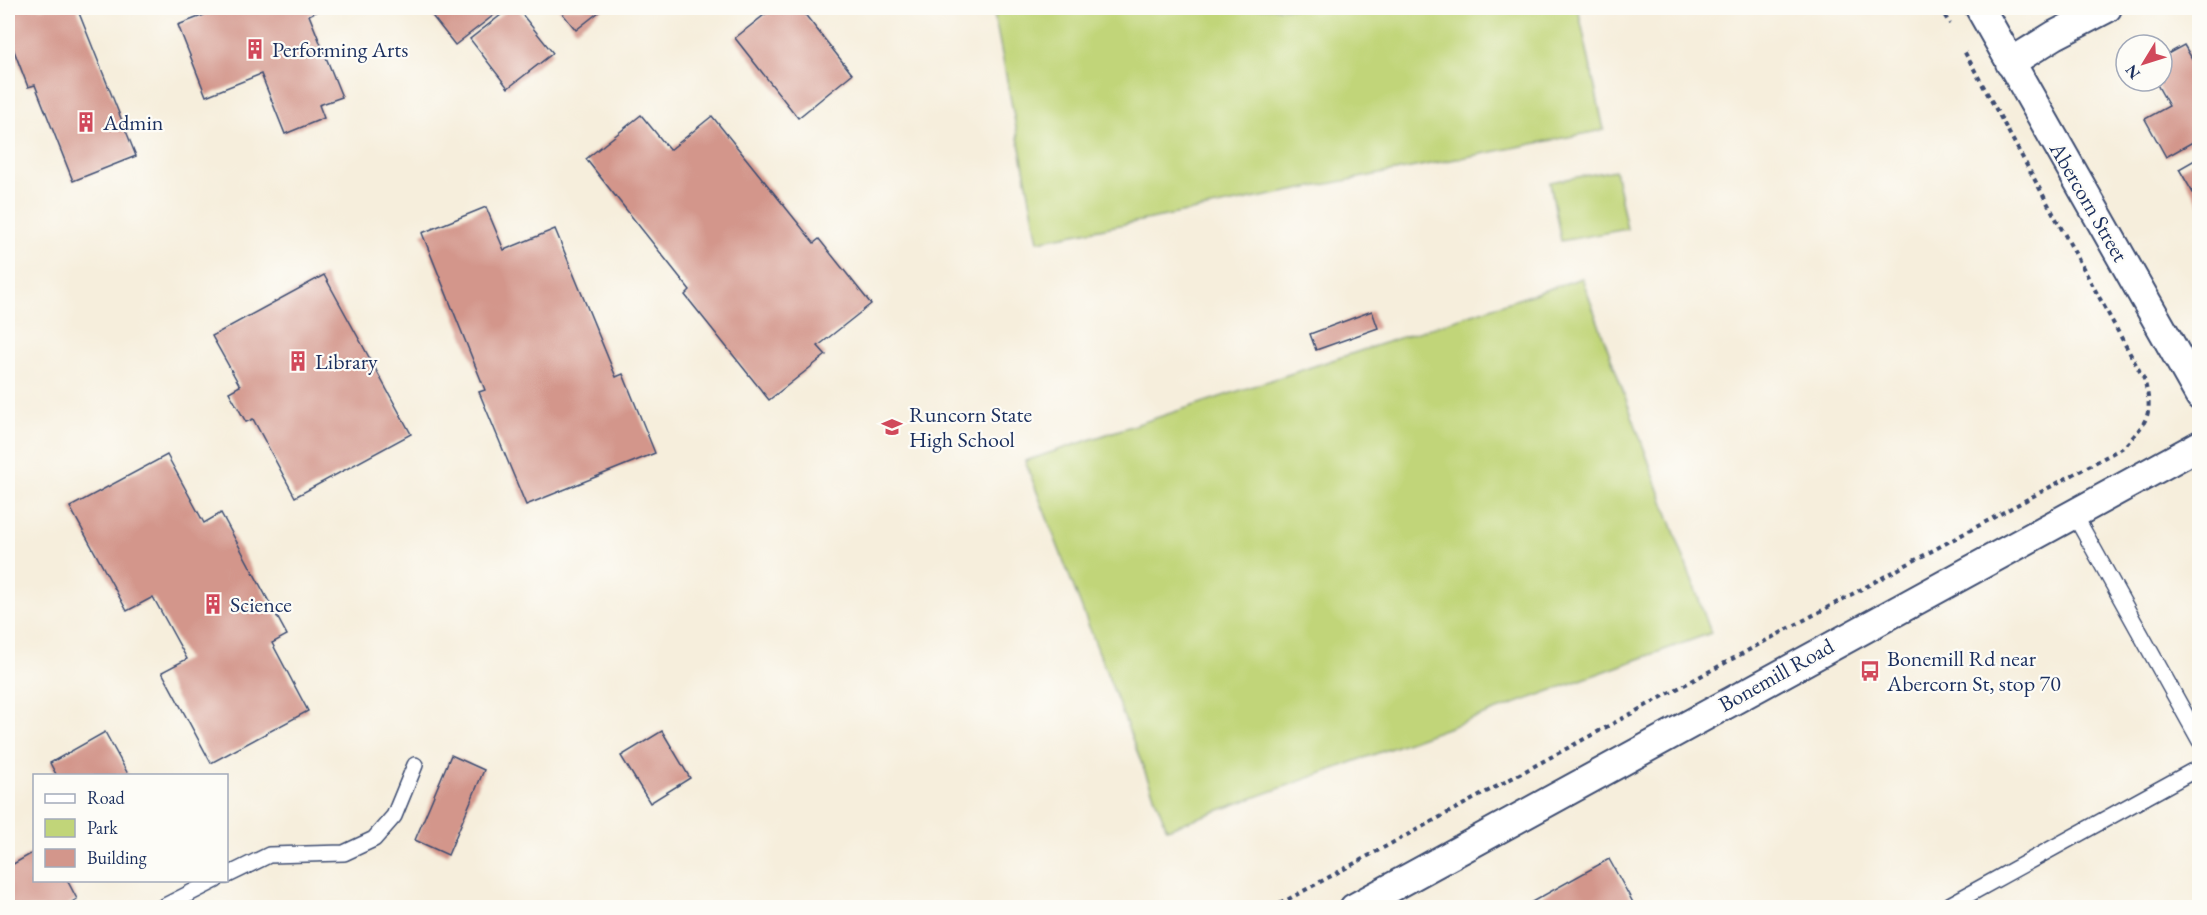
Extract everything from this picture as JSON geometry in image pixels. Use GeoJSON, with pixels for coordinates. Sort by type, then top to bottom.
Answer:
{"type":"FeatureCollection","features":[{"type":"Feature","properties":{"kind":"street","name":"Abercorn Street"},"geometry":{"type":"LineString","coordinates":[[1980,8],[2199,396]]}},
{"type":"Feature","properties":{"kind":"street"},"geometry":{"type":"LineString","coordinates":[[2010,63],[2055,35],[2107,8]]}},
{"type":"Feature","properties":{"kind":"street","name":"Bonemill Road"},"geometry":{"type":"LineString","coordinates":[[1369,904],[2073,512],[2199,445]]}},
{"type":"Feature","properties":{"kind":"lane"},"geometry":{"type":"LineString","coordinates":[[2073,512],[2199,741]]}},
{"type":"Feature","properties":{"kind":"lane"},"geometry":{"type":"LineString","coordinates":[[228,875],[268,855],[344,853],[374,839],[394,816],[415,765]]}},
{"type":"Feature","properties":{"kind":"lane"},"geometry":{"type":"LineString","coordinates":[[1944,908],[2199,767]]}},
{"type":"Feature","properties":{"kind":"lane"},"geometry":{"type":"LineString","coordinates":[[161,908],[212,882]]}},
{"type":"Feature","properties":{"kind":"path"},"geometry":{"type":"LineString","coordinates":[[1940,8],[1952,28]]}},
{"type":"Feature","properties":{"kind":"path"},"geometry":{"type":"LineString","coordinates":[[1272,908],[2124,447],[2142,427],[2151,404],[2144,380],[1957,39]]}},
{"type":"Feature","properties":{"kind":"green space"},"geometry":{"type":"Polygon","coordinates":[[[993,8],[1578,8],[1604,130],[1038,241],[993,8]]]}},
{"type":"Feature","properties":{"kind":"green space"},"geometry":{"type":"Polygon","coordinates":[[[1615,170],[1627,229],[1561,241],[1550,182],[1615,170]]]}},
{"type":"Feature","properties":{"kind":"green space"},"geometry":{"type":"Polygon","coordinates":[[[1582,278],[1711,633],[1167,829],[1025,461],[1582,278]]]}},
{"type":"Feature","properties":{"kind":"building","name":"Admin"},"geometry":{"type":"Polygon","coordinates":[[[8,8],[77,8],[136,156],[73,181],[35,85],[28,87],[8,35],[8,32],[13,29],[8,8]]]}},
{"type":"Feature","properties":{"kind":"building","name":"Performing Arts"},"geometry":{"type":"Polygon","coordinates":[[[201,8],[323,8],[309,15],[342,97],[319,105],[324,118],[285,134],[261,74],[206,96],[178,25],[204,15],[201,8]]]}},
{"type":"Feature","properties":{"kind":"building"},"geometry":{"type":"Polygon","coordinates":[[[426,8],[503,8],[455,45],[426,8]]]}},
{"type":"Feature","properties":{"kind":"building"},"geometry":{"type":"Polygon","coordinates":[[[510,8],[517,8],[553,53],[508,88],[470,39],[510,8]]]}},
{"type":"Feature","properties":{"kind":"building"},"geometry":{"type":"Polygon","coordinates":[[[558,8],[604,8],[576,30],[558,8]]]}},
{"type":"Feature","properties":{"kind":"building"},"geometry":{"type":"Polygon","coordinates":[[[773,8],[800,8],[852,74],[798,118],[735,38],[773,8]]]}},
{"type":"Feature","properties":{"kind":"building"},"geometry":{"type":"Polygon","coordinates":[[[2184,45],[2200,72],[2200,138],[2166,157],[2145,119],[2169,106],[2162,93],[2174,93],[2174,50],[2184,45]]]}},
{"type":"Feature","properties":{"kind":"building"},"geometry":{"type":"Polygon","coordinates":[[[641,115],[670,150],[712,116],[814,243],[819,239],[871,304],[818,346],[826,355],[769,400],[685,295],[690,290],[586,159],[641,115]]]}},
{"type":"Feature","properties":{"kind":"building"},"geometry":{"type":"Polygon","coordinates":[[[2200,157],[2200,205],[2179,169],[2200,157]]]}},
{"type":"Feature","properties":{"kind":"building"},"geometry":{"type":"Polygon","coordinates":[[[486,207],[504,250],[555,229],[616,377],[623,374],[655,453],[526,505],[479,392],[485,390],[422,233],[486,207]]]}},
{"type":"Feature","properties":{"kind":"building","name":"Library"},"geometry":{"type":"Polygon","coordinates":[[[324,275],[411,434],[295,497],[253,419],[246,422],[229,392],[240,386],[212,336],[324,275]]]}},
{"type":"Feature","properties":{"kind":"building"},"geometry":{"type":"Polygon","coordinates":[[[1372,311],[1378,328],[1316,350],[1310,334],[1372,311]]]}},
{"type":"Feature","properties":{"kind":"building","name":"Science"},"geometry":{"type":"Polygon","coordinates":[[[167,455],[204,523],[221,513],[287,635],[272,643],[308,711],[211,763],[162,672],[187,659],[153,597],[127,611],[70,507],[167,455]]]}},
{"type":"Feature","properties":{"kind":"building"},"geometry":{"type":"Polygon","coordinates":[[[662,731],[690,778],[650,803],[621,756],[662,731]]]}},
{"type":"Feature","properties":{"kind":"building"},"geometry":{"type":"Polygon","coordinates":[[[105,732],[128,774],[56,774],[50,763],[105,732]]]}},
{"type":"Feature","properties":{"kind":"building"},"geometry":{"type":"Polygon","coordinates":[[[451,755],[484,770],[448,855],[415,840],[451,755]]]}},
{"type":"Feature","properties":{"kind":"building"},"geometry":{"type":"Polygon","coordinates":[[[33,853],[33,882],[68,882],[77,899],[63,908],[8,908],[8,867],[33,853]]]}},
{"type":"Feature","properties":{"kind":"building"},"geometry":{"type":"Polygon","coordinates":[[[1609,859],[1636,908],[1521,908],[1609,859]]]}},
{"type":"Feature","properties":{"kind":"place","name":"Performing Arts"},"geometry":{"type":"Point","coordinates":[255,49]}},
{"type":"Feature","properties":{"kind":"place","name":"Admin"},"geometry":{"type":"Point","coordinates":[86,122]}},
{"type":"Feature","properties":{"kind":"place","name":"Library"},"geometry":{"type":"Point","coordinates":[298,361]}},
{"type":"Feature","properties":{"kind":"place","name":"Runcorn State High School"},"geometry":{"type":"Point","coordinates":[892,427]}},
{"type":"Feature","properties":{"kind":"place","name":"Science"},"geometry":{"type":"Point","coordinates":[213,604]}},
{"type":"Feature","properties":{"kind":"place","name":"Bonemill Rd near Abercorn St, stop 70"},"geometry":{"type":"Point","coordinates":[1870,671]}}]}
